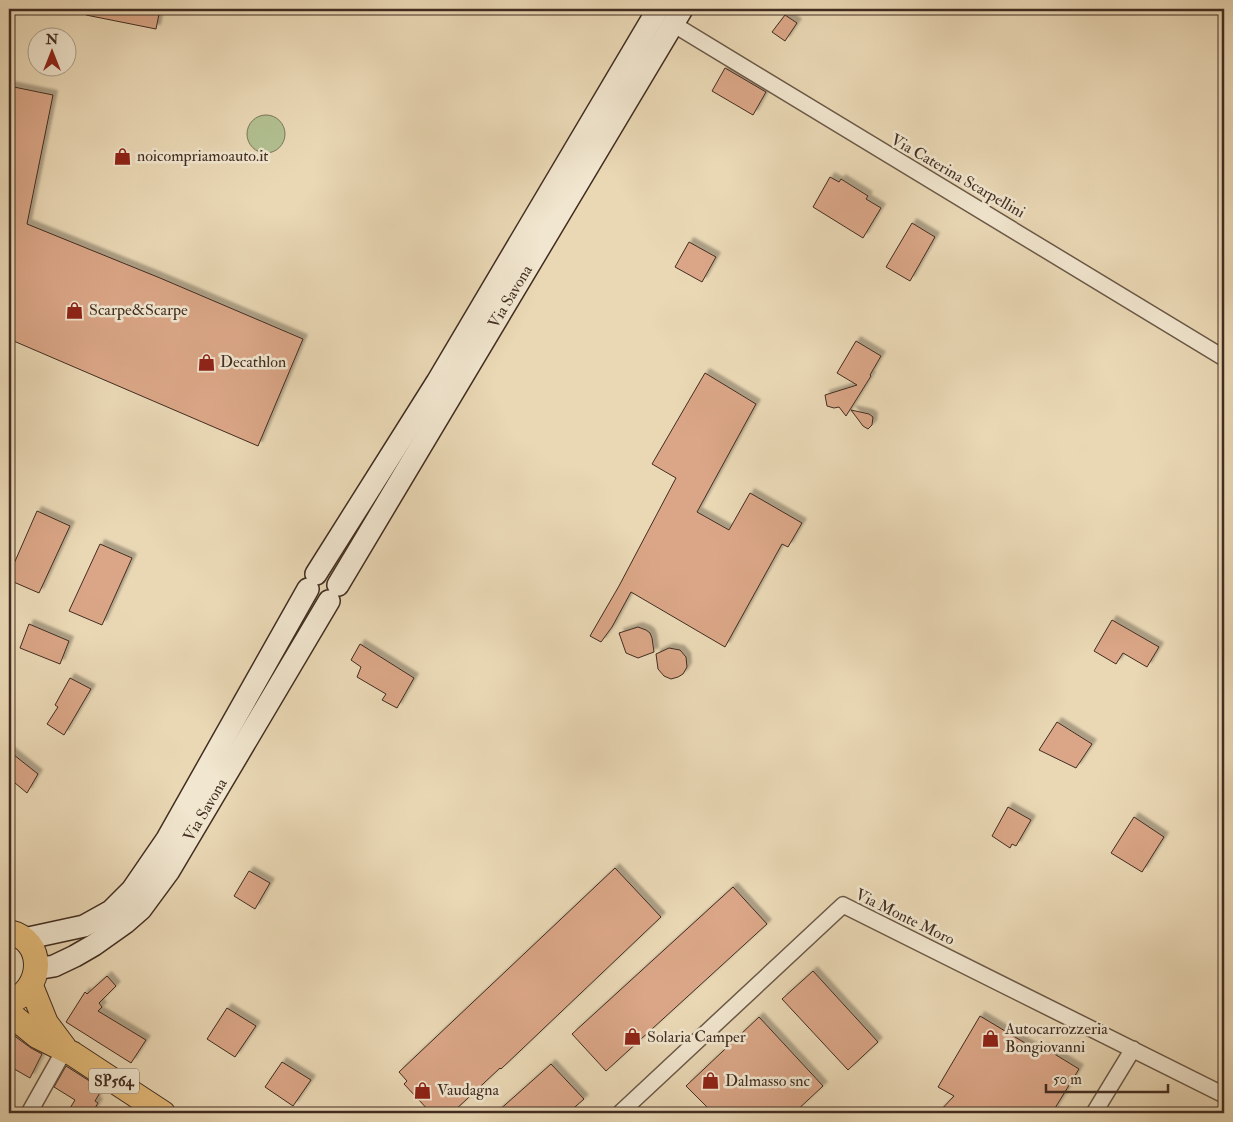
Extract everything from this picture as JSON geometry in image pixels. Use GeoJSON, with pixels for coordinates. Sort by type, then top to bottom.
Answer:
{"type":"FeatureCollection","features":[{"type":"Feature","properties":{"kind":"main road"},"geometry":{"type":"LineString","coordinates":[[9,1002],[25,994],[34,977],[35,958],[31,948],[16,936]]}},
{"type":"Feature","properties":{"kind":"main road","name":"SP564"},"geometry":{"type":"LineString","coordinates":[[34,977],[46,1023],[65,1049]]}},
{"type":"Feature","properties":{"kind":"main road","name":"SP564"},"geometry":{"type":"LineString","coordinates":[[9,1013],[37,1036],[65,1049],[163,1113]]}},
{"type":"Feature","properties":{"kind":"street","name":"Via Savona"},"geometry":{"type":"LineString","coordinates":[[16,936],[84,926],[111,911],[132,890],[172,831],[312,582],[437,382],[658,9]]}},
{"type":"Feature","properties":{"kind":"street","name":"Via Savona"},"geometry":{"type":"LineString","coordinates":[[34,977],[94,946],[125,923],[141,909],[169,871],[678,16]]}},
{"type":"Feature","properties":{"kind":"street","name":"Via Caterina Scarpellini"},"geometry":{"type":"LineString","coordinates":[[678,16],[882,152],[1012,228],[1224,358]]}},
{"type":"Feature","properties":{"kind":"street","name":"Via Monte Moro"},"geometry":{"type":"LineString","coordinates":[[620,1113],[843,905],[1224,1094]]}},
{"type":"Feature","properties":{"kind":"street"},"geometry":{"type":"LineString","coordinates":[[28,1113],[65,1049]]}},
{"type":"Feature","properties":{"kind":"street"},"geometry":{"type":"LineString","coordinates":[[1094,1113],[1133,1049]]}},
{"type":"Feature","properties":{"kind":"green space"},"geometry":{"type":"Polygon","coordinates":[[[266,115],[280,120],[285,134],[280,148],[266,153],[252,148],[247,134],[252,120],[266,115]]]}},
{"type":"Feature","properties":{"kind":"building"},"geometry":{"type":"Polygon","coordinates":[[[87,9],[160,9],[156,29],[86,15],[87,9]]]}},
{"type":"Feature","properties":{"kind":"building"},"geometry":{"type":"Polygon","coordinates":[[[785,15],[797,23],[785,41],[772,32],[785,15]]]}},
{"type":"Feature","properties":{"kind":"building"},"geometry":{"type":"Polygon","coordinates":[[[725,68],[766,92],[753,115],[712,91],[725,68]]]}},
{"type":"Feature","properties":{"kind":"building"},"geometry":{"type":"Polygon","coordinates":[[[9,86],[53,95],[27,224],[303,339],[258,446],[9,339],[9,86]]]}},
{"type":"Feature","properties":{"kind":"building"},"geometry":{"type":"Polygon","coordinates":[[[830,177],[839,182],[841,179],[868,196],[866,199],[881,208],[863,238],[813,207],[830,177]]]}},
{"type":"Feature","properties":{"kind":"building"},"geometry":{"type":"Polygon","coordinates":[[[912,223],[935,237],[910,281],[886,267],[912,223]]]}},
{"type":"Feature","properties":{"kind":"building"},"geometry":{"type":"Polygon","coordinates":[[[689,242],[716,257],[702,282],[675,267],[689,242]]]}},
{"type":"Feature","properties":{"kind":"building"},"geometry":{"type":"Polygon","coordinates":[[[856,341],[881,356],[846,416],[839,407],[827,406],[825,395],[857,385],[837,373],[856,341]]]}},
{"type":"Feature","properties":{"kind":"building"},"geometry":{"type":"Polygon","coordinates":[[[705,373],[756,404],[697,512],[729,530],[750,493],[802,523],[788,547],[782,544],[725,647],[631,592],[612,627],[601,642],[590,636],[619,586],[676,478],[652,464],[705,373]]]}},
{"type":"Feature","properties":{"kind":"building"},"geometry":{"type":"Polygon","coordinates":[[[851,410],[869,414],[873,417],[872,425],[868,429],[863,426],[851,410]]]}},
{"type":"Feature","properties":{"kind":"building"},"geometry":{"type":"Polygon","coordinates":[[[37,511],[70,526],[39,593],[9,580],[9,575],[37,511]]]}},
{"type":"Feature","properties":{"kind":"building"},"geometry":{"type":"Polygon","coordinates":[[[100,544],[132,558],[102,625],[69,611],[100,544]]]}},
{"type":"Feature","properties":{"kind":"building"},"geometry":{"type":"Polygon","coordinates":[[[1112,620],[1159,647],[1147,667],[1123,653],[1116,664],[1094,651],[1112,620]]]}},
{"type":"Feature","properties":{"kind":"building"},"geometry":{"type":"Polygon","coordinates":[[[29,624],[69,641],[60,664],[20,648],[29,624]]]}},
{"type":"Feature","properties":{"kind":"building"},"geometry":{"type":"Polygon","coordinates":[[[638,627],[650,633],[654,652],[638,658],[626,653],[619,633],[638,627]]]}},
{"type":"Feature","properties":{"kind":"building"},"geometry":{"type":"Polygon","coordinates":[[[360,644],[414,678],[397,708],[382,700],[386,694],[357,677],[361,667],[351,660],[360,644]]]}},
{"type":"Feature","properties":{"kind":"building"},"geometry":{"type":"Polygon","coordinates":[[[669,648],[680,650],[686,657],[687,667],[683,674],[671,679],[664,676],[658,669],[656,654],[669,648]]]}},
{"type":"Feature","properties":{"kind":"building"},"geometry":{"type":"Polygon","coordinates":[[[70,678],[91,689],[64,735],[47,724],[58,707],[55,705],[70,678]]]}},
{"type":"Feature","properties":{"kind":"building"},"geometry":{"type":"Polygon","coordinates":[[[1057,722],[1092,744],[1076,768],[1039,750],[1057,722]]]}},
{"type":"Feature","properties":{"kind":"building"},"geometry":{"type":"Polygon","coordinates":[[[9,751],[38,774],[27,793],[9,778],[9,751]]]}},
{"type":"Feature","properties":{"kind":"building"},"geometry":{"type":"Polygon","coordinates":[[[1008,807],[1031,820],[1016,846],[1012,844],[1010,848],[992,836],[1008,807]]]}},
{"type":"Feature","properties":{"kind":"building"},"geometry":{"type":"Polygon","coordinates":[[[1134,817],[1164,837],[1142,872],[1111,853],[1134,817]]]}},
{"type":"Feature","properties":{"kind":"building"},"geometry":{"type":"Polygon","coordinates":[[[615,868],[661,917],[452,1113],[431,1113],[404,1084],[407,1081],[399,1072],[615,868]]]}},
{"type":"Feature","properties":{"kind":"building"},"geometry":{"type":"Polygon","coordinates":[[[249,871],[270,883],[255,909],[234,896],[249,871]]]}},
{"type":"Feature","properties":{"kind":"building"},"geometry":{"type":"Polygon","coordinates":[[[733,887],[767,924],[606,1071],[572,1034],[733,887]]]}},
{"type":"Feature","properties":{"kind":"building"},"geometry":{"type":"Polygon","coordinates":[[[813,971],[878,1042],[848,1070],[782,999],[813,971]]]}},
{"type":"Feature","properties":{"kind":"building"},"geometry":{"type":"Polygon","coordinates":[[[107,976],[116,986],[99,1003],[102,1007],[98,1011],[146,1040],[131,1063],[66,1022],[85,992],[87,994],[107,976]]]}},
{"type":"Feature","properties":{"kind":"building"},"geometry":{"type":"Polygon","coordinates":[[[227,1008],[256,1026],[235,1057],[207,1039],[227,1008]]]}},
{"type":"Feature","properties":{"kind":"building"},"geometry":{"type":"Polygon","coordinates":[[[980,1016],[1040,1052],[1043,1047],[1079,1069],[1052,1113],[938,1113],[954,1096],[938,1087],[980,1016]]]}},
{"type":"Feature","properties":{"kind":"building"},"geometry":{"type":"Polygon","coordinates":[[[759,1017],[823,1086],[794,1113],[713,1113],[686,1086],[759,1017]]]}},
{"type":"Feature","properties":{"kind":"building"},"geometry":{"type":"Polygon","coordinates":[[[9,1032],[42,1054],[30,1078],[9,1066],[9,1032]]]}},
{"type":"Feature","properties":{"kind":"building"},"geometry":{"type":"Polygon","coordinates":[[[282,1062],[311,1080],[293,1106],[265,1087],[282,1062]]]}},
{"type":"Feature","properties":{"kind":"building"},"geometry":{"type":"Polygon","coordinates":[[[551,1064],[584,1099],[568,1113],[496,1113],[551,1064]]]}},
{"type":"Feature","properties":{"kind":"building"},"geometry":{"type":"Polygon","coordinates":[[[66,1066],[91,1082],[90,1084],[101,1091],[95,1101],[98,1103],[92,1113],[67,1113],[75,1100],[54,1087],[66,1066]]]}},
{"type":"Feature","properties":{"kind":"place","name":"noicompriamoauto.it"},"geometry":{"type":"Point","coordinates":[123,156]}},
{"type":"Feature","properties":{"kind":"place","name":"Scarpe&Scarpe"},"geometry":{"type":"Point","coordinates":[75,310]}},
{"type":"Feature","properties":{"kind":"place","name":"Decathlon"},"geometry":{"type":"Point","coordinates":[206,362]}},
{"type":"Feature","properties":{"kind":"place","name":"Solaria Camper"},"geometry":{"type":"Point","coordinates":[633,1037]}},
{"type":"Feature","properties":{"kind":"place","name":"Autocarrozzeria Bongiovanni"},"geometry":{"type":"Point","coordinates":[991,1038]}},
{"type":"Feature","properties":{"kind":"place","name":"Dalmasso snc"},"geometry":{"type":"Point","coordinates":[711,1081]}},
{"type":"Feature","properties":{"kind":"place","name":"Vaudagna"},"geometry":{"type":"Point","coordinates":[423,1090]}}]}
